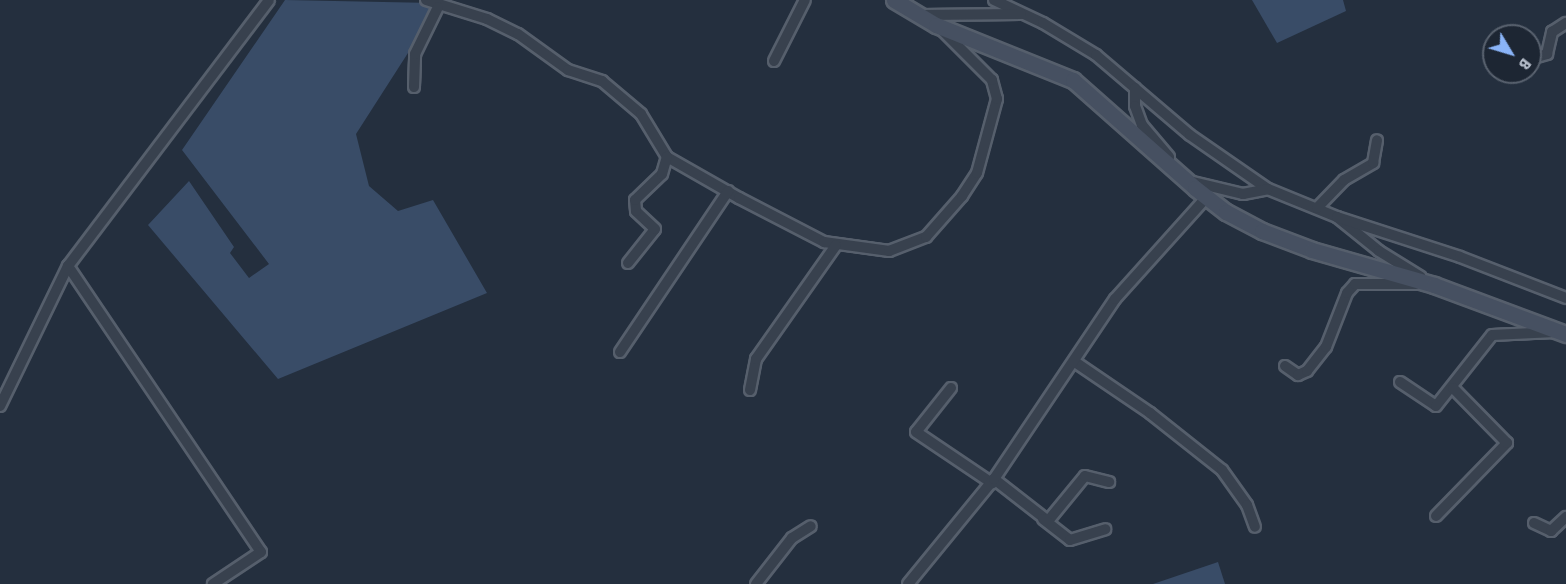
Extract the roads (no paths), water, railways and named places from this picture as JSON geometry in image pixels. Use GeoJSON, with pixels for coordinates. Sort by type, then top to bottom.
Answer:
{"type":"FeatureCollection","features":[{"type":"Feature","properties":{"kind":"main road"},"geometry":{"type":"LineString","coordinates":[[894,0],[936,25],[1073,80],[1207,197],[1262,231],[1312,250],[1434,285],[1563,333]]}},
{"type":"Feature","properties":{"kind":"street"},"geometry":{"type":"LineString","coordinates":[[0,406],[68,266],[269,0]]}},
{"type":"Feature","properties":{"kind":"street"},"geometry":{"type":"LineString","coordinates":[[426,0],[438,7],[487,19],[518,34],[568,70],[602,81],[641,114],[667,157],[728,191],[824,242],[889,251],[906,247],[926,237],[947,218],[968,183],[977,173],[997,93],[992,80],[936,25]]}},
{"type":"Feature","properties":{"kind":"street"},"geometry":{"type":"LineString","coordinates":[[774,60],[805,0]]}},
{"type":"Feature","properties":{"kind":"street"},"geometry":{"type":"LineString","coordinates":[[994,0],[1025,14],[1096,55],[1190,135],[1268,189],[1337,217],[1450,254],[1566,298]]}},
{"type":"Feature","properties":{"kind":"street"},"geometry":{"type":"LineString","coordinates":[[414,87],[415,54],[438,7]]}},
{"type":"Feature","properties":{"kind":"street"},"geometry":{"type":"LineString","coordinates":[[922,15],[1025,14]]}},
{"type":"Feature","properties":{"kind":"street"},"geometry":{"type":"LineString","coordinates":[[1542,55],[1547,54],[1552,32],[1566,23]]}},
{"type":"Feature","properties":{"kind":"street"},"geometry":{"type":"LineString","coordinates":[[1135,88],[1135,106],[1142,125],[1181,175],[1243,194],[1268,189]]}},
{"type":"Feature","properties":{"kind":"street"},"geometry":{"type":"LineString","coordinates":[[1317,208],[1344,180],[1373,163],[1377,140]]}},
{"type":"Feature","properties":{"kind":"street"},"geometry":{"type":"LineString","coordinates":[[628,263],[654,230],[636,211],[635,200],[662,174],[667,157]]}},
{"type":"Feature","properties":{"kind":"street"},"geometry":{"type":"LineString","coordinates":[[620,352],[728,191]]}},
{"type":"Feature","properties":{"kind":"street"},"geometry":{"type":"LineString","coordinates":[[908,584],[993,481],[1075,362],[1115,298],[1207,197]]}},
{"type":"Feature","properties":{"kind":"street"},"geometry":{"type":"LineString","coordinates":[[1337,217],[1379,251],[1434,285]]}},
{"type":"Feature","properties":{"kind":"street"},"geometry":{"type":"LineString","coordinates":[[750,390],[756,359],[837,245]]}},
{"type":"Feature","properties":{"kind":"street"},"geometry":{"type":"LineString","coordinates":[[68,266],[261,552],[213,584]]}},
{"type":"Feature","properties":{"kind":"street"},"geometry":{"type":"LineString","coordinates":[[1285,366],[1298,375],[1307,371],[1326,347],[1347,293],[1355,284],[1434,285]]}},
{"type":"Feature","properties":{"kind":"street"},"geometry":{"type":"LineString","coordinates":[[1400,382],[1436,406],[1453,388],[1492,335],[1563,333]]}},
{"type":"Feature","properties":{"kind":"street"},"geometry":{"type":"LineString","coordinates":[[1075,362],[1150,413],[1222,470],[1247,505],[1256,527]]}},
{"type":"Feature","properties":{"kind":"street"},"geometry":{"type":"LineString","coordinates":[[951,388],[916,432],[993,481],[1070,540],[1105,528]]}},
{"type":"Feature","properties":{"kind":"street"},"geometry":{"type":"LineString","coordinates":[[1436,516],[1507,442],[1453,388]]}},
{"type":"Feature","properties":{"kind":"street"},"geometry":{"type":"LineString","coordinates":[[1043,519],[1054,516],[1085,476],[1109,482]]}},
{"type":"Feature","properties":{"kind":"street"},"geometry":{"type":"LineString","coordinates":[[1534,523],[1551,531],[1566,517]]}},
{"type":"Feature","properties":{"kind":"street"},"geometry":{"type":"LineString","coordinates":[[756,584],[792,538],[811,526]]}},
{"type":"Feature","properties":{"kind":"water"},"geometry":{"type":"Polygon","coordinates":[[[285,0],[433,3],[433,14],[356,134],[369,186],[398,211],[433,200],[487,293],[278,379],[148,225],[189,181],[234,247],[230,253],[249,278],[269,264],[182,150],[285,0]]]}},
{"type":"Feature","properties":{"kind":"water"},"geometry":{"type":"Polygon","coordinates":[[[1252,0],[1343,0],[1346,11],[1277,43],[1252,0]]]}},
{"type":"Feature","properties":{"kind":"water"},"geometry":{"type":"Polygon","coordinates":[[[1218,562],[1225,584],[1153,584],[1218,562]]]}}]}
